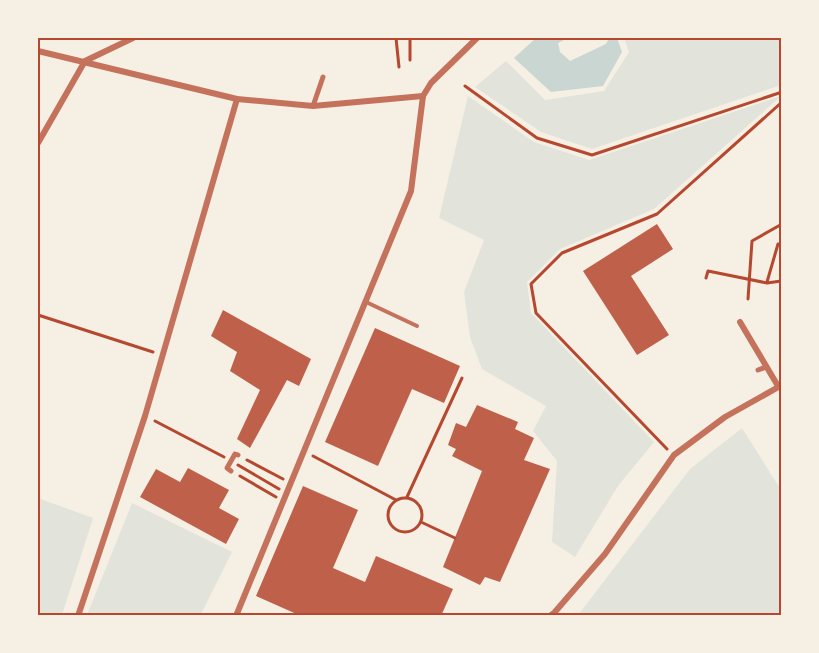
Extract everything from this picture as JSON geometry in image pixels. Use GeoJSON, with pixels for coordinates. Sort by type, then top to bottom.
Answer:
{"type":"FeatureCollection","features":[{"type":"Feature","properties":{"kind":"street"},"geometry":{"type":"LineString","coordinates":[[38,143],[85,61],[133,38]]}},
{"type":"Feature","properties":{"kind":"street"},"geometry":{"type":"LineString","coordinates":[[236,615],[411,191],[423,96],[431,83],[477,38]]}},
{"type":"Feature","properties":{"kind":"street"},"geometry":{"type":"LineString","coordinates":[[38,50],[237,99],[313,106],[423,96]]}},
{"type":"Feature","properties":{"kind":"street"},"geometry":{"type":"LineString","coordinates":[[313,106],[323,77]]}},
{"type":"Feature","properties":{"kind":"street"},"geometry":{"type":"LineString","coordinates":[[78,615],[145,416],[237,99]]}},
{"type":"Feature","properties":{"kind":"street"},"geometry":{"type":"LineString","coordinates":[[550,615],[605,554],[674,454],[725,417],[780,386],[766,367],[740,322]]}},
{"type":"Feature","properties":{"kind":"street"},"geometry":{"type":"LineString","coordinates":[[758,370],[766,367]]}},
{"type":"Feature","properties":{"kind":"street"},"geometry":{"type":"LineString","coordinates":[[231,471],[226,468],[233,462],[235,454],[238,455]]}},
{"type":"Feature","properties":{"kind":"lane"},"geometry":{"type":"LineString","coordinates":[[366,302],[417,326]]}},
{"type":"Feature","properties":{"kind":"path"},"geometry":{"type":"LineString","coordinates":[[396,38],[399,67]]}},
{"type":"Feature","properties":{"kind":"path"},"geometry":{"type":"LineString","coordinates":[[410,38],[410,60]]}},
{"type":"Feature","properties":{"kind":"path"},"geometry":{"type":"LineString","coordinates":[[465,86],[537,138],[592,155],[782,92]]}},
{"type":"Feature","properties":{"kind":"path"},"geometry":{"type":"LineString","coordinates":[[674,454],[536,313],[531,284],[562,253],[657,214],[782,102]]}},
{"type":"Feature","properties":{"kind":"path"},"geometry":{"type":"LineString","coordinates":[[748,299],[752,241],[782,224]]}},
{"type":"Feature","properties":{"kind":"path"},"geometry":{"type":"LineString","coordinates":[[767,282],[778,244],[782,244]]}},
{"type":"Feature","properties":{"kind":"path"},"geometry":{"type":"LineString","coordinates":[[706,278],[708,271],[767,282],[781,281]]}},
{"type":"Feature","properties":{"kind":"path"},"geometry":{"type":"LineString","coordinates":[[38,315],[161,355]]}},
{"type":"Feature","properties":{"kind":"path"},"geometry":{"type":"LineString","coordinates":[[407,497],[420,506],[421,522],[418,527],[402,532],[392,526],[388,515],[392,504],[407,497],[462,378]]}},
{"type":"Feature","properties":{"kind":"path"},"geometry":{"type":"LineString","coordinates":[[145,416],[233,462],[286,493]]}},
{"type":"Feature","properties":{"kind":"path"},"geometry":{"type":"LineString","coordinates":[[303,451],[396,501]]}},
{"type":"Feature","properties":{"kind":"path"},"geometry":{"type":"LineString","coordinates":[[238,455],[290,483]]}},
{"type":"Feature","properties":{"kind":"path"},"geometry":{"type":"LineString","coordinates":[[231,471],[282,501]]}},
{"type":"Feature","properties":{"kind":"path"},"geometry":{"type":"LineString","coordinates":[[421,522],[455,538]]}},
{"type":"Feature","properties":{"kind":"shaded area"},"geometry":{"type":"Polygon","coordinates":[[[536,38],[568,38],[558,43],[560,52],[570,61],[606,44],[609,38],[617,38],[622,52],[603,86],[551,92],[514,58],[536,38]]]}},
{"type":"Feature","properties":{"kind":"shaded area"},"geometry":{"type":"Polygon","coordinates":[[[624,38],[781,38],[781,85],[592,149],[541,132],[475,87],[506,61],[545,100],[604,91],[629,52],[624,38]]]}},
{"type":"Feature","properties":{"kind":"shaded area"},"geometry":{"type":"Polygon","coordinates":[[[468,96],[534,142],[589,160],[781,96],[654,209],[560,249],[527,282],[531,313],[654,442],[618,486],[575,557],[552,542],[557,461],[533,431],[546,406],[482,369],[470,337],[464,292],[484,240],[439,218],[468,96]]]}},
{"type":"Feature","properties":{"kind":"shaded area"},"geometry":{"type":"Polygon","coordinates":[[[742,428],[781,490],[781,615],[578,615],[690,469],[742,428]]]}},
{"type":"Feature","properties":{"kind":"shaded area"},"geometry":{"type":"Polygon","coordinates":[[[38,498],[93,518],[62,615],[38,615],[38,498]]]}},
{"type":"Feature","properties":{"kind":"shaded area"},"geometry":{"type":"Polygon","coordinates":[[[132,503],[232,552],[201,614],[87,615],[132,503]]]}},
{"type":"Feature","properties":{"kind":"building"},"geometry":{"type":"Polygon","coordinates":[[[657,224],[673,249],[631,276],[669,335],[637,355],[583,271],[657,224]]]}},
{"type":"Feature","properties":{"kind":"building"},"geometry":{"type":"Polygon","coordinates":[[[223,310],[311,359],[299,386],[287,380],[250,448],[237,439],[260,390],[230,371],[237,352],[211,336],[223,310]]]}},
{"type":"Feature","properties":{"kind":"building"},"geometry":{"type":"Polygon","coordinates":[[[375,328],[460,366],[444,403],[412,389],[378,466],[325,442],[375,328]]]}},
{"type":"Feature","properties":{"kind":"building"},"geometry":{"type":"Polygon","coordinates":[[[477,405],[518,422],[515,429],[534,438],[524,460],[550,469],[500,582],[485,577],[480,585],[443,567],[482,471],[452,456],[456,449],[448,445],[456,423],[466,427],[477,405]]]}},
{"type":"Feature","properties":{"kind":"building"},"geometry":{"type":"Polygon","coordinates":[[[188,468],[229,490],[219,508],[239,519],[226,544],[140,497],[156,469],[180,482],[188,468]]]}},
{"type":"Feature","properties":{"kind":"building"},"geometry":{"type":"Polygon","coordinates":[[[303,486],[358,510],[333,568],[365,582],[376,556],[453,589],[441,616],[301,616],[256,596],[303,486]]]}}]}
